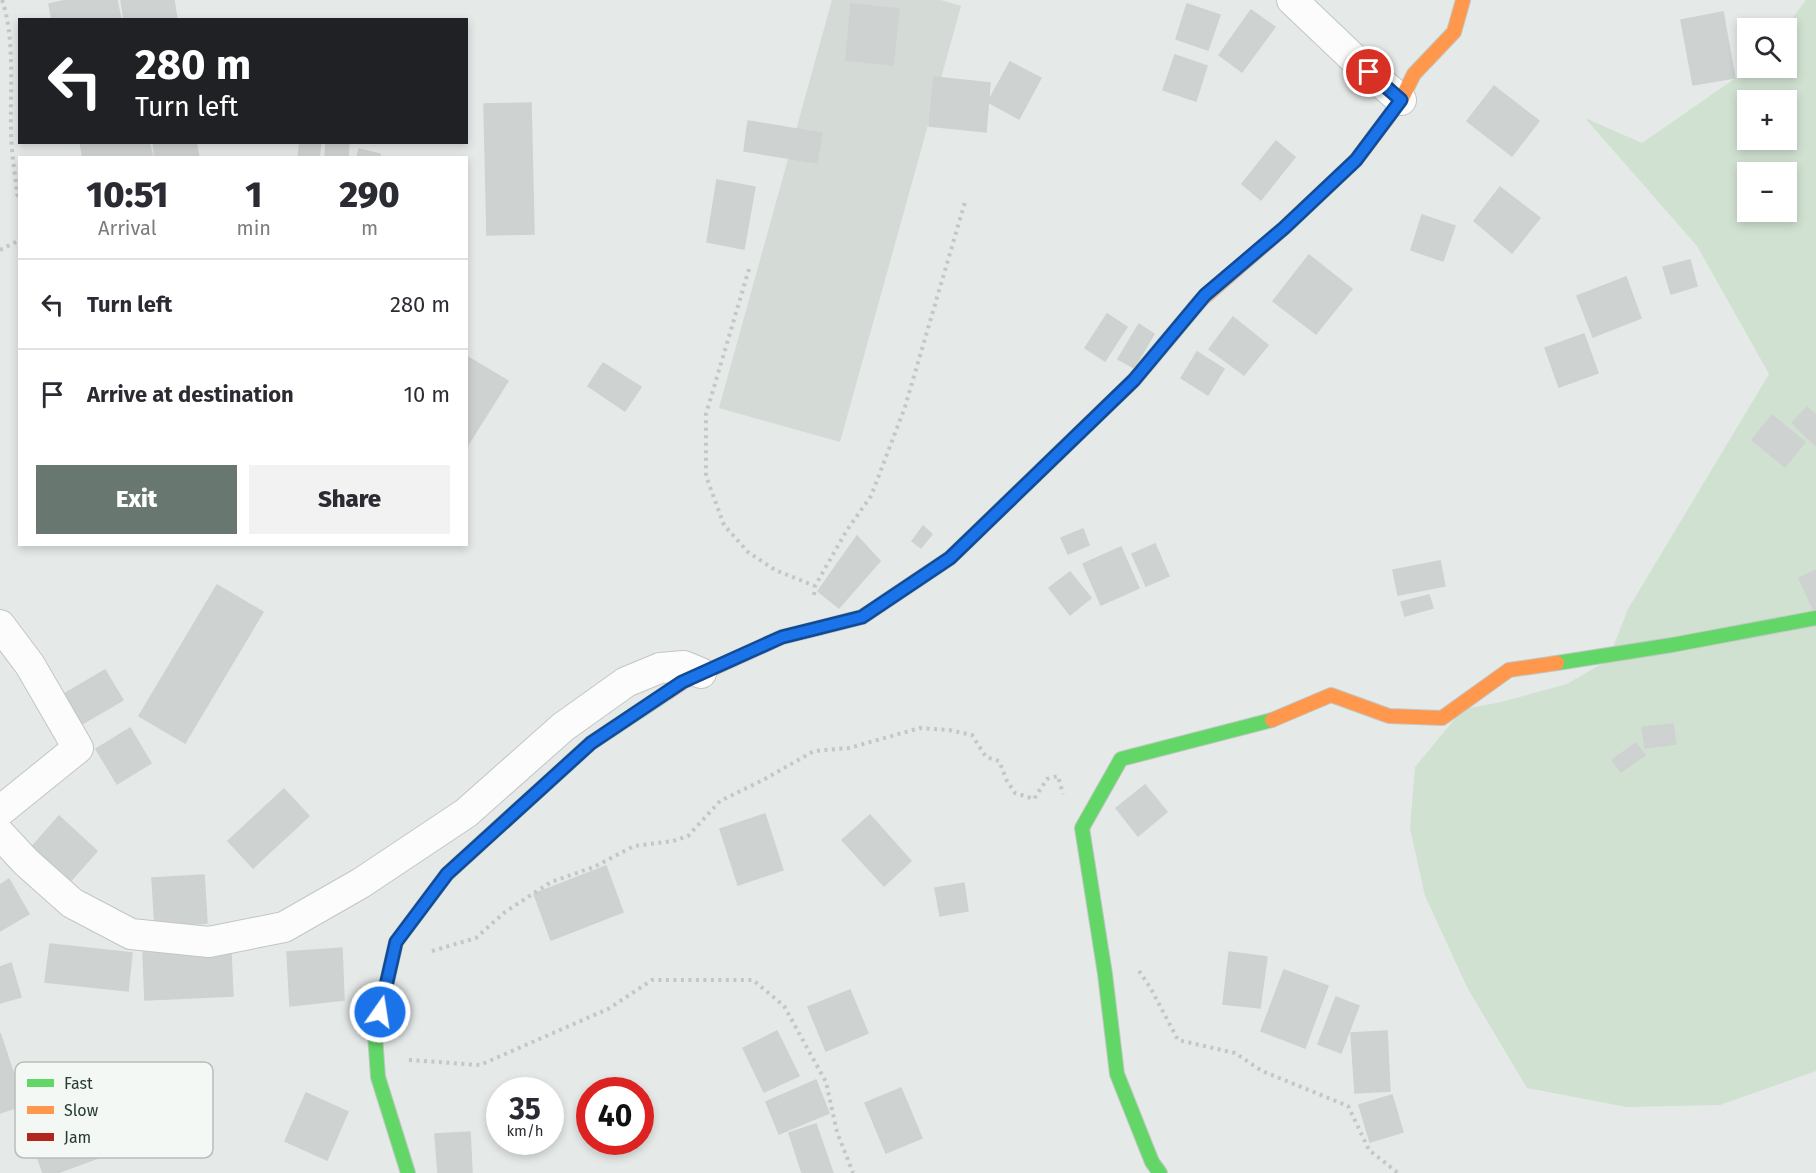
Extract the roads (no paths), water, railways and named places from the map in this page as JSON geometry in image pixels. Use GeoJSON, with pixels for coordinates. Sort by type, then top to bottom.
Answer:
{"type":"FeatureCollection","features":[{"type":"Feature","properties":{"kind":"street"},"geometry":{"type":"LineString","coordinates":[[1292,0],[1401,100]]}},
{"type":"Feature","properties":{"kind":"street"},"geometry":{"type":"LineString","coordinates":[[408,1173],[378,1077],[375,1035],[396,942],[447,874],[591,743],[682,682],[782,637],[862,617],[950,558],[1134,380],[1205,295],[1284,228],[1356,160],[1401,100],[1414,74],[1454,32],[1463,0]]}},
{"type":"Feature","properties":{"kind":"street"},"geometry":{"type":"LineString","coordinates":[[1160,1173],[1152,1162],[1117,1074],[1105,974],[1082,828],[1121,759],[1270,721],[1331,695],[1389,716],[1442,718],[1509,670],[1672,645],[1816,618]]}},
{"type":"Feature","properties":{"kind":"street"},"geometry":{"type":"LineString","coordinates":[[0,624],[30,665],[78,748],[0,811]]}},
{"type":"Feature","properties":{"kind":"street"},"geometry":{"type":"LineString","coordinates":[[0,834],[26,862],[72,903],[131,934],[209,942],[284,927],[361,883],[466,813],[563,727],[626,682],[660,668],[684,666],[701,673]]}}]}
